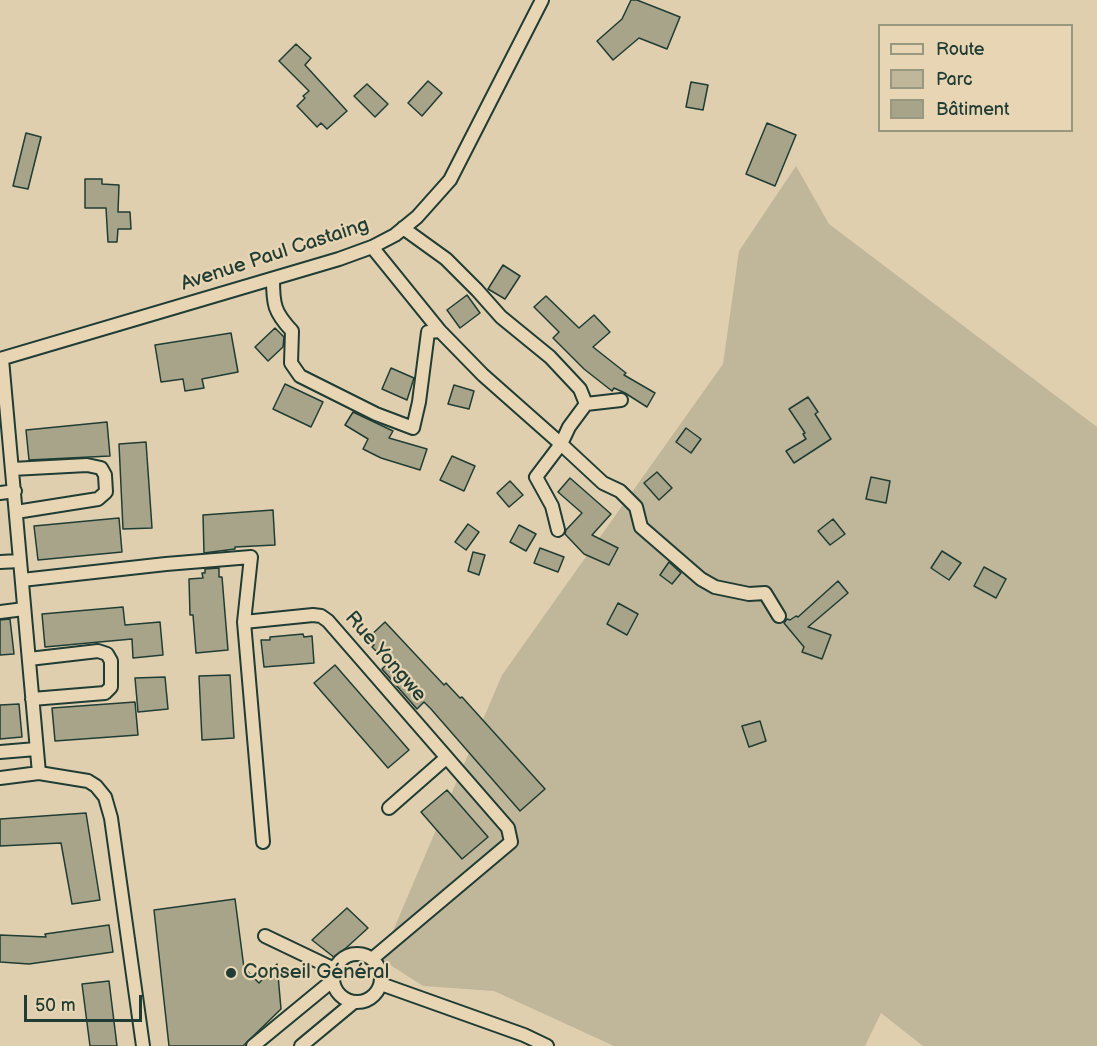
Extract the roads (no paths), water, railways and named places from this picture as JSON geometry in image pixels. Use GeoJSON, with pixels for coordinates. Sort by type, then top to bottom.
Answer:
{"type":"FeatureCollection","features":[{"type":"Feature","properties":{"kind":"street","name":"Avenue Paul Castaing"},"geometry":{"type":"LineString","coordinates":[[1,359],[273,279],[372,247],[403,228],[432,202],[450,180],[542,0]]}},
{"type":"Feature","properties":{"kind":"street"},"geometry":{"type":"LineString","coordinates":[[403,228],[446,259],[501,317],[550,357],[580,389],[586,404]]}},
{"type":"Feature","properties":{"kind":"street"},"geometry":{"type":"LineString","coordinates":[[372,247],[440,331],[483,375],[603,483],[620,491],[636,507],[641,527],[701,579],[715,587],[749,594],[765,593],[779,616]]}},
{"type":"Feature","properties":{"kind":"street"},"geometry":{"type":"LineString","coordinates":[[273,279],[273,302],[279,317],[291,331],[291,363],[300,376],[376,414],[413,428],[419,402],[428,332],[440,331]]}},
{"type":"Feature","properties":{"kind":"street"},"geometry":{"type":"LineString","coordinates":[[1,359],[15,491],[19,561],[39,773]]}},
{"type":"Feature","properties":{"kind":"street"},"geometry":{"type":"LineString","coordinates":[[558,530],[552,506],[536,477],[561,444],[586,404],[621,400]]}},
{"type":"Feature","properties":{"kind":"street"},"geometry":{"type":"LineString","coordinates":[[12,469],[87,465],[101,468],[105,475],[106,492],[98,499],[16,512]]}},
{"type":"Feature","properties":{"kind":"street"},"geometry":{"type":"LineString","coordinates":[[0,493],[15,491]]}},
{"type":"Feature","properties":{"kind":"street"},"geometry":{"type":"LineString","coordinates":[[22,580],[251,557],[244,622],[263,842]]}},
{"type":"Feature","properties":{"kind":"street"},"geometry":{"type":"LineString","coordinates":[[0,562],[19,561]]}},
{"type":"Feature","properties":{"kind":"street"},"geometry":{"type":"LineString","coordinates":[[0,612],[24,609]]}},
{"type":"Feature","properties":{"kind":"street","name":"Rue Yongwe"},"geometry":{"type":"LineString","coordinates":[[244,622],[321,616],[335,628],[508,828],[512,842],[372,959]]}},
{"type":"Feature","properties":{"kind":"street"},"geometry":{"type":"LineString","coordinates":[[29,659],[102,651],[111,661],[111,687],[105,693],[32,699]]}},
{"type":"Feature","properties":{"kind":"street"},"geometry":{"type":"LineString","coordinates":[[0,752],[36,749]]}},
{"type":"Feature","properties":{"kind":"street"},"geometry":{"type":"LineString","coordinates":[[389,808],[446,758]]}},
{"type":"Feature","properties":{"kind":"street"},"geometry":{"type":"LineString","coordinates":[[0,778],[39,773],[88,782],[96,786],[105,797],[111,818],[143,1046]]}},
{"type":"Feature","properties":{"kind":"street"},"geometry":{"type":"LineString","coordinates":[[253,1046],[333,975],[338,962],[350,955],[358,954],[372,959],[380,970],[381,984],[371,998],[363,1002],[354,1002],[339,995],[333,975],[265,936]]}},
{"type":"Feature","properties":{"kind":"street"},"geometry":{"type":"LineString","coordinates":[[381,984],[524,1035],[547,1046]]}},
{"type":"Feature","properties":{"kind":"street"},"geometry":{"type":"LineString","coordinates":[[301,1046],[354,1002]]}},
{"type":"Feature","properties":{"kind":"place","name":"Conseil Général"},"geometry":{"type":"Point","coordinates":[231,973]}}]}
